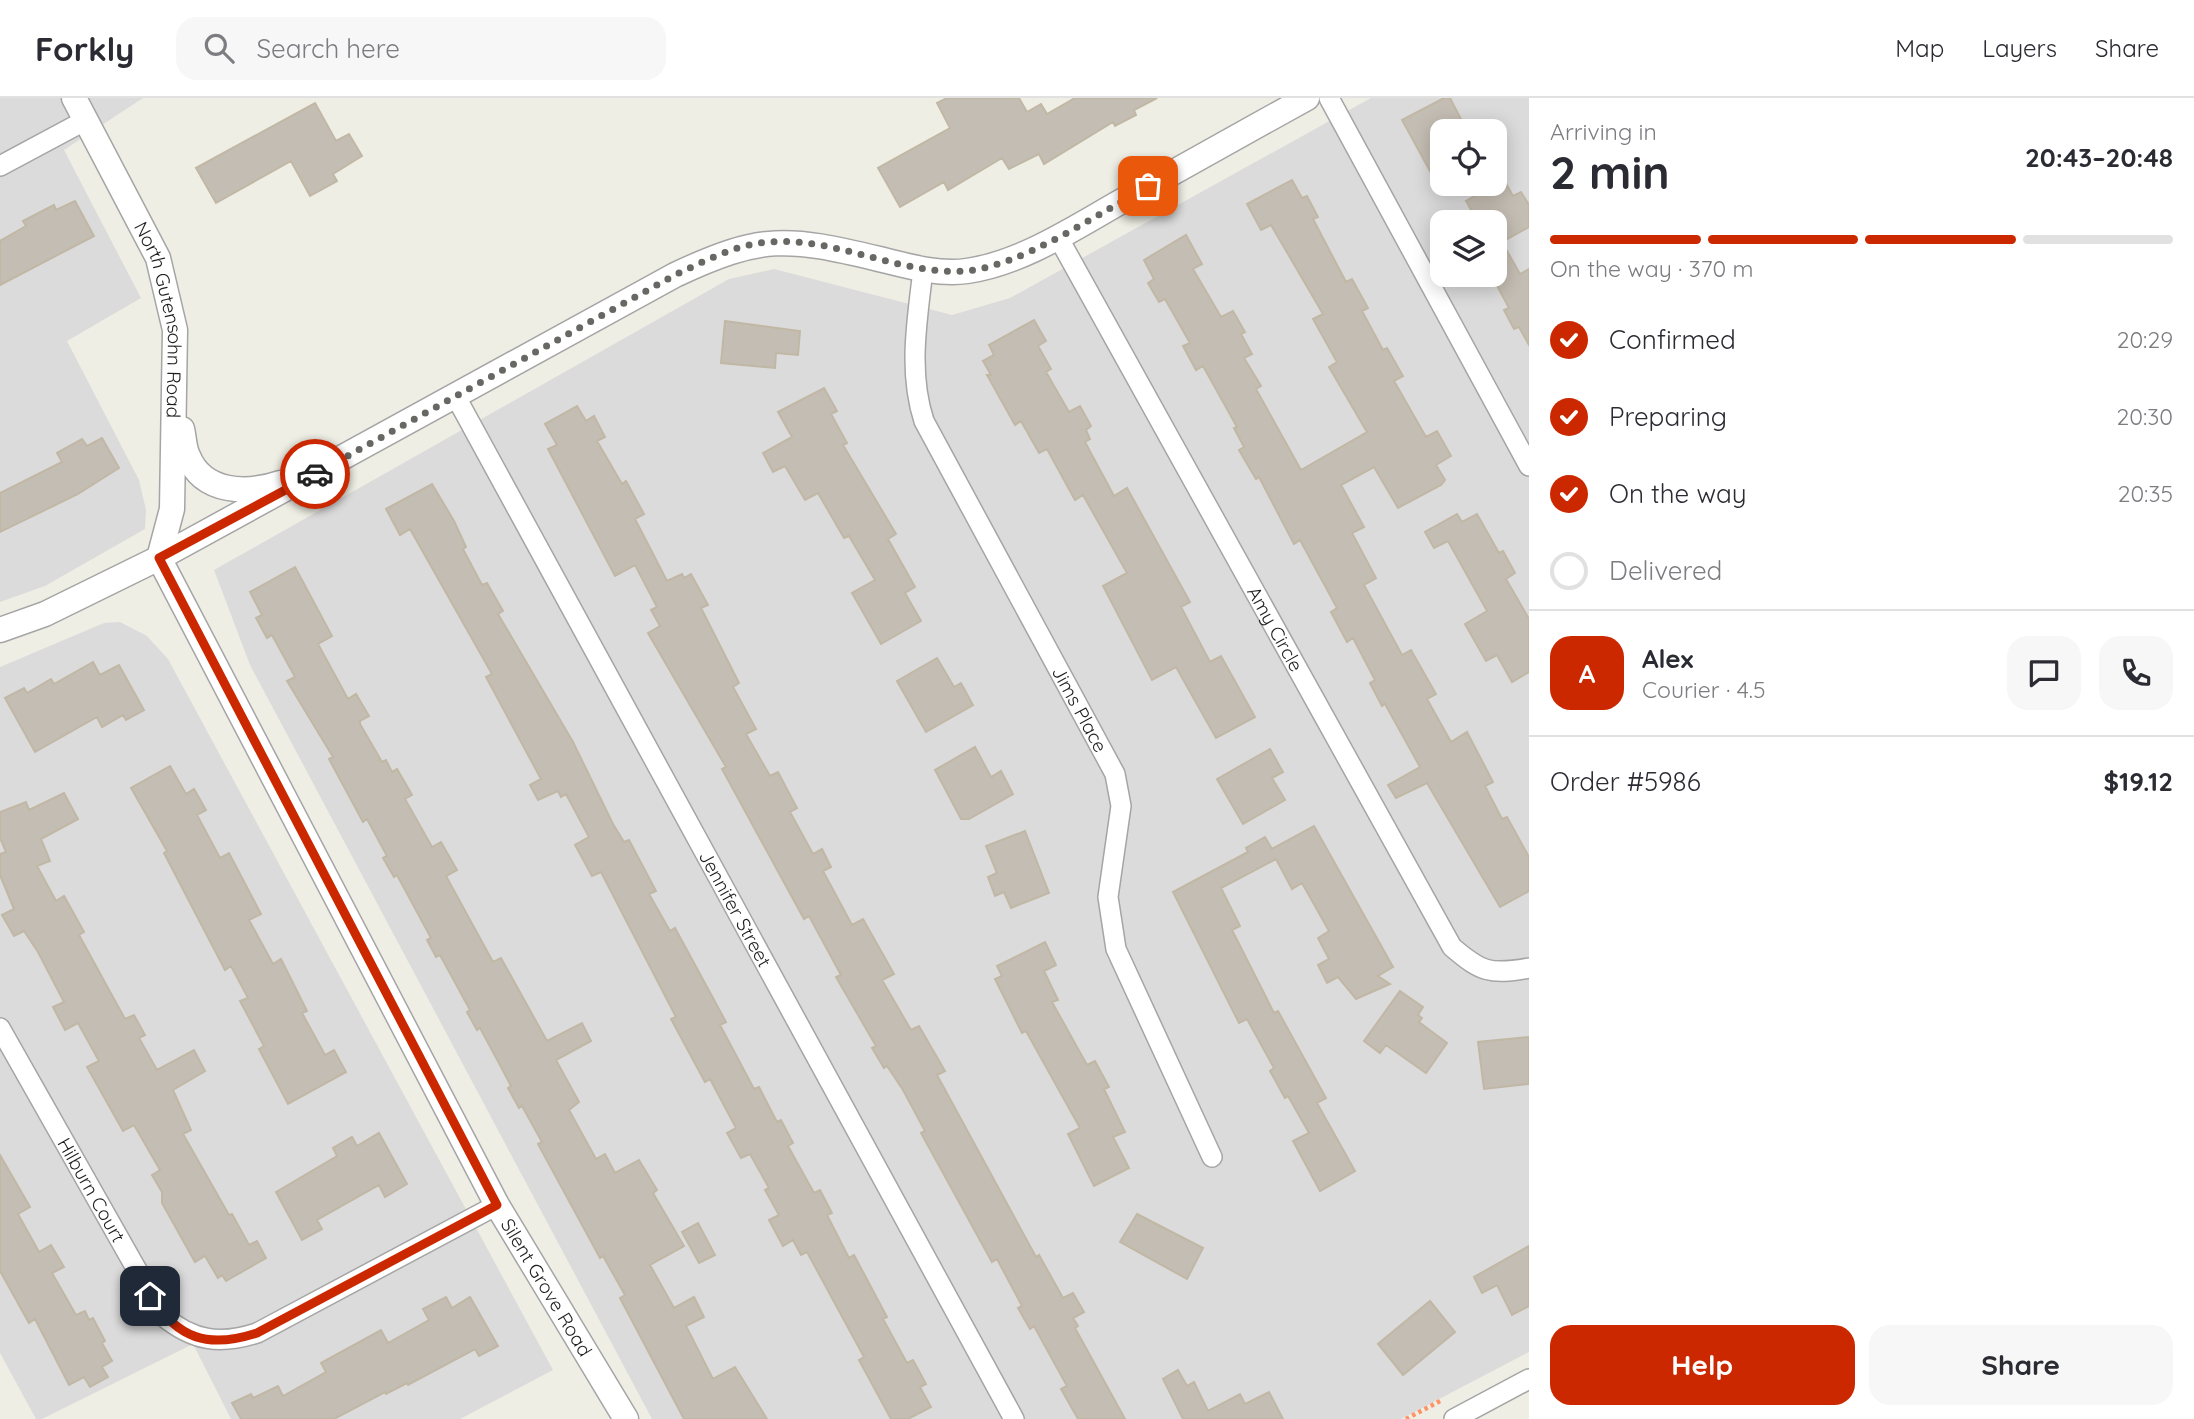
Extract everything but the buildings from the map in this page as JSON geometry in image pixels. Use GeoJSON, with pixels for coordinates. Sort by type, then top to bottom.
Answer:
{"type":"FeatureCollection","features":[{"type":"Feature","properties":{"kind":"street","name":"North Gutensohn Road"},"geometry":{"type":"LineString","coordinates":[[74,98],[158,258],[175,330],[172,509],[159,558]]}},
{"type":"Feature","properties":{"kind":"street"},"geometry":{"type":"LineString","coordinates":[[0,630],[45,614],[159,558],[675,275],[725,251],[770,242],[816,244],[923,270],[967,271],[1013,258],[1058,237],[1307,98]]}},
{"type":"Feature","properties":{"kind":"street"},"geometry":{"type":"LineString","coordinates":[[1329,98],[1529,466]]}},
{"type":"Feature","properties":{"kind":"street"},"geometry":{"type":"LineString","coordinates":[[0,166],[86,120]]}},
{"type":"Feature","properties":{"kind":"street","name":"Amy Circle"},"geometry":{"type":"LineString","coordinates":[[1058,237],[1451,947],[1477,968],[1506,972],[1529,968]]}},
{"type":"Feature","properties":{"kind":"street","name":"Jims Place"},"geometry":{"type":"LineString","coordinates":[[923,270],[914,344],[916,398],[924,421],[1115,774],[1121,806],[1108,897],[1116,949],[1212,1157]]}},
{"type":"Feature","properties":{"kind":"street"},"geometry":{"type":"LineString","coordinates":[[175,390],[188,457],[200,473],[215,484],[236,490],[263,489],[326,468]]}},
{"type":"Feature","properties":{"kind":"street","name":"Jennifer Street"},"geometry":{"type":"LineString","coordinates":[[456,397],[1014,1419]]}},
{"type":"Feature","properties":{"kind":"street","name":"Silent Grove Road"},"geometry":{"type":"LineString","coordinates":[[159,558],[497,1205],[626,1419]]}},
{"type":"Feature","properties":{"kind":"street","name":"Hilburn Court"},"geometry":{"type":"LineString","coordinates":[[0,1028],[156,1306],[180,1330],[203,1340],[233,1341],[257,1333],[497,1205]]}},
{"type":"Feature","properties":{"kind":"street"},"geometry":{"type":"LineString","coordinates":[[1454,1419],[1529,1379]]}},
{"type":"Feature","properties":{"kind":"shaded area"},"geometry":{"type":"Polygon","coordinates":[[[0,98],[143,98],[64,150],[141,298],[67,341],[139,480],[146,510],[145,529],[45,586],[0,602],[0,98]]]}},
{"type":"Feature","properties":{"kind":"shaded area"},"geometry":{"type":"Polygon","coordinates":[[[1371,98],[1529,98],[1529,1352],[1401,1419],[652,1419],[250,665],[214,570],[729,279],[774,269],[952,315],[1010,298],[1371,98]]]}},
{"type":"Feature","properties":{"kind":"shaded area"},"geometry":{"type":"Polygon","coordinates":[[[120,622],[147,636],[168,659],[553,1370],[460,1419],[231,1419],[193,1344],[42,1419],[36,1419],[0,1353],[0,667],[104,623],[120,622]]]}},
{"type":"Feature","properties":{"kind":"way so far"},"geometry":{"type":"LineString","coordinates":[[315,474],[675,275],[725,251],[770,242],[816,244],[923,270],[967,271],[1013,258],[1058,237],[1148,186]]}},
{"type":"Feature","properties":{"kind":"route"},"geometry":{"type":"LineString","coordinates":[[150,1296],[163,1316],[180,1330],[203,1340],[233,1341],[257,1333],[497,1205],[159,558],[315,474]]}}]}
